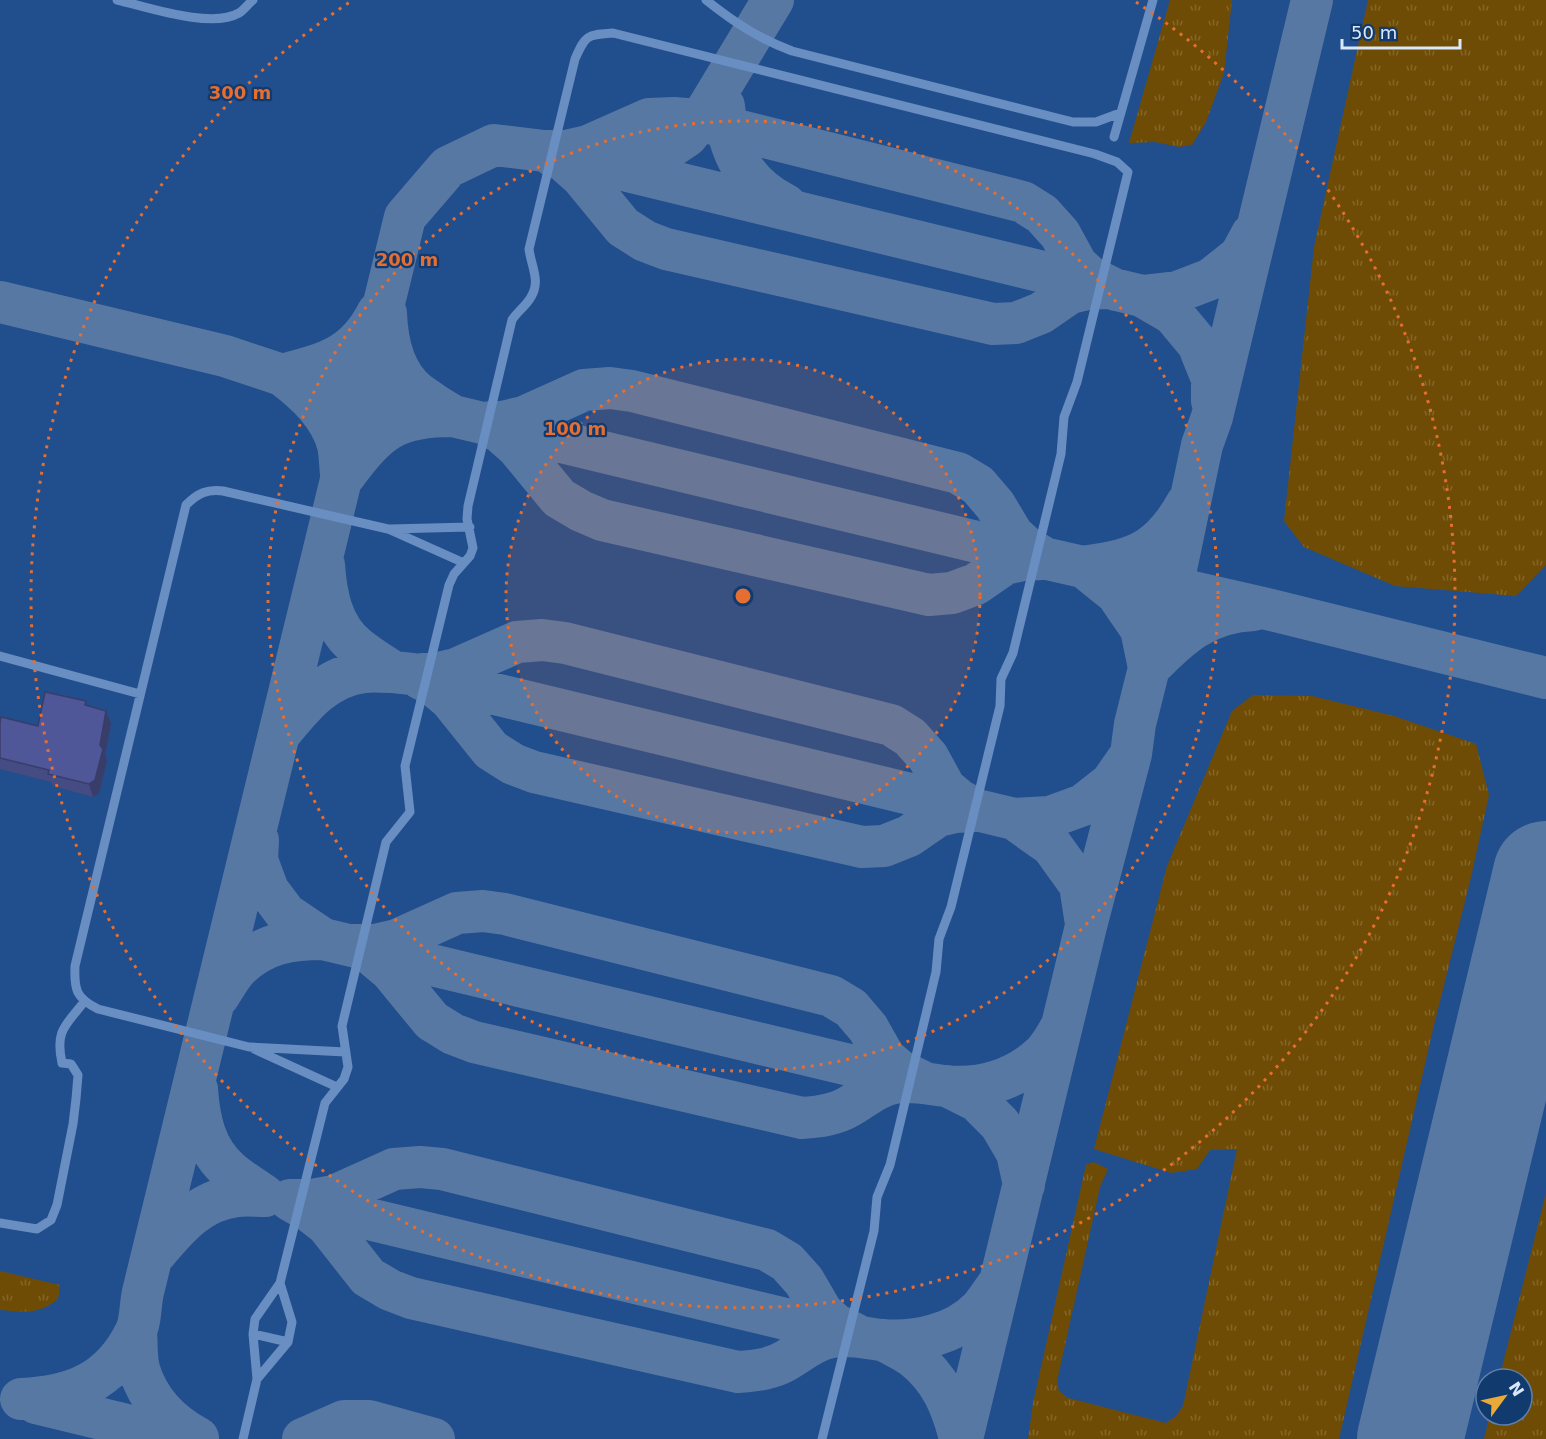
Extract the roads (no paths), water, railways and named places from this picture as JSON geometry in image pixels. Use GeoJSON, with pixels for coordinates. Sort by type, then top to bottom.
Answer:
{"type":"FeatureCollection","features":[{"type":"Feature","properties":{"kind":"lane"},"geometry":{"type":"LineString","coordinates":[[117,0],[207,20],[240,12],[253,0]]}},
{"type":"Feature","properties":{"kind":"lane"},"geometry":{"type":"LineString","coordinates":[[706,0],[737,25],[761,39],[792,51],[1073,122],[1096,122],[1120,113]]}},
{"type":"Feature","properties":{"kind":"lane"},"geometry":{"type":"LineString","coordinates":[[1114,136],[1153,0]]}},
{"type":"Feature","properties":{"kind":"lane"},"geometry":{"type":"LineString","coordinates":[[243,1439],[257,1379],[253,1334],[255,1319],[280,1283],[325,1103],[337,1088],[348,1067],[342,1026],[386,842],[410,812],[405,766],[449,585],[473,548],[467,519],[468,506],[512,320],[531,298],[536,288],[529,249],[575,59],[583,40],[594,35],[613,33],[1095,154],[1117,162],[1128,172],[1077,382],[1064,417],[1061,454],[1013,653],[1001,679],[1000,706],[951,907],[939,939],[936,972],[890,1165],[877,1197],[874,1231],[822,1439]]}},
{"type":"Feature","properties":{"kind":"lane"},"geometry":{"type":"LineString","coordinates":[[345,1052],[249,1047],[98,1010],[84,1002],[79,996],[76,988],[75,966],[140,694],[186,505],[194,497],[211,489],[387,529],[464,563]]}},
{"type":"Feature","properties":{"kind":"lane"},"geometry":{"type":"LineString","coordinates":[[387,529],[470,527]]}},
{"type":"Feature","properties":{"kind":"lane"},"geometry":{"type":"LineString","coordinates":[[0,656],[140,694]]}},
{"type":"Feature","properties":{"kind":"lane"},"geometry":{"type":"LineString","coordinates":[[0,1223],[37,1229],[51,1220],[57,1205],[73,1124],[78,1074],[71,1064],[62,1063],[58,1045],[61,1031],[84,1002]]}},
{"type":"Feature","properties":{"kind":"lane"},"geometry":{"type":"LineString","coordinates":[[249,1047],[337,1088]]}},
{"type":"Feature","properties":{"kind":"lane"},"geometry":{"type":"LineString","coordinates":[[257,1379],[288,1342],[292,1322],[280,1283]]}},
{"type":"Feature","properties":{"kind":"lane"},"geometry":{"type":"LineString","coordinates":[[253,1334],[288,1342]]}}]}
